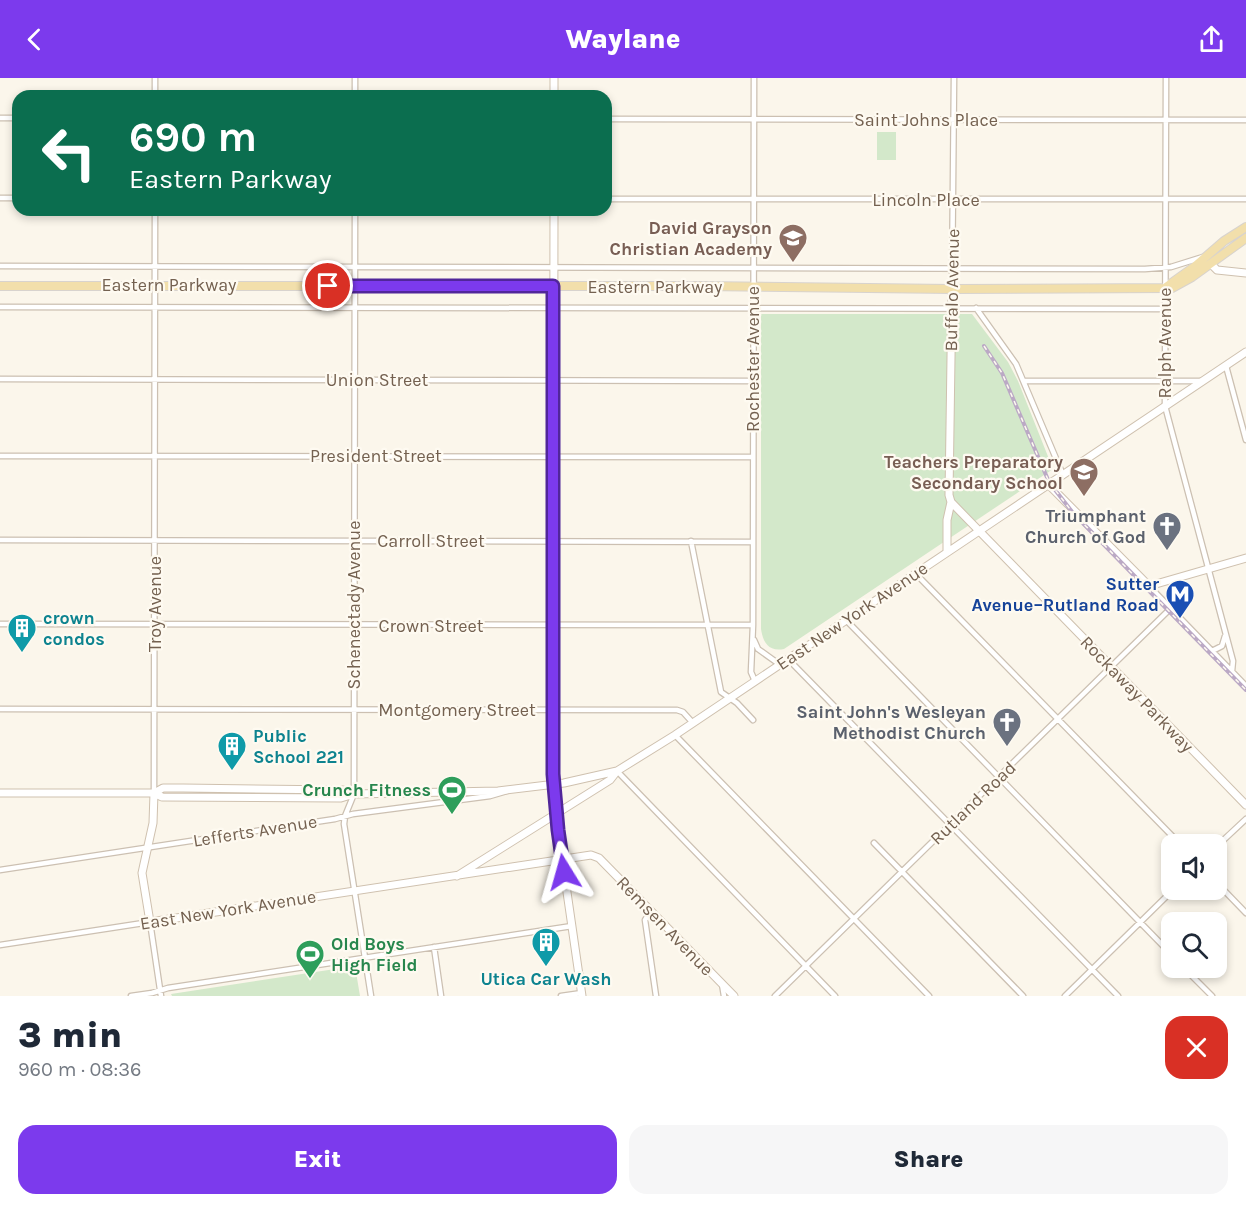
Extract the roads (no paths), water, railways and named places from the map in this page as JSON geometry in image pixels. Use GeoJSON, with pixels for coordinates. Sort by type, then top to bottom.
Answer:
{"type":"FeatureCollection","features":[{"type":"Feature","properties":{"kind":"main road"},"geometry":{"type":"LineString","coordinates":[[554,216],[552,626],[554,784],[562,859],[582,994]]}},
{"type":"Feature","properties":{"kind":"main road"},"geometry":{"type":"LineString","coordinates":[[1166,287],[1246,227]]}},
{"type":"Feature","properties":{"kind":"main road","name":"Eastern Parkway"},"geometry":{"type":"LineString","coordinates":[[0,286],[1172,288],[1246,238]]}},
{"type":"Feature","properties":{"kind":"main road"},"geometry":{"type":"LineString","coordinates":[[1210,264],[1217,270],[1246,273]]}},
{"type":"Feature","properties":{"kind":"main road","name":"Buffalo Avenue"},"geometry":{"type":"LineString","coordinates":[[947,552],[947,520],[951,502],[952,289]]}},
{"type":"Feature","properties":{"kind":"main road","name":"East New York Avenue"},"geometry":{"type":"LineString","coordinates":[[457,876],[610,780],[617,771],[675,735],[1246,352]]}},
{"type":"Feature","properties":{"kind":"main road"},"geometry":{"type":"LineString","coordinates":[[1048,484],[1149,586],[1246,558]]}},
{"type":"Feature","properties":{"kind":"main road"},"geometry":{"type":"LineString","coordinates":[[951,502],[979,531]]}},
{"type":"Feature","properties":{"kind":"main road","name":"Rockaway Parkway"},"geometry":{"type":"LineString","coordinates":[[979,531],[1246,805]]}},
{"type":"Feature","properties":{"kind":"main road"},"geometry":{"type":"LineString","coordinates":[[0,793],[341,798],[354,794],[471,793],[509,790],[554,784],[617,771]]}},
{"type":"Feature","properties":{"kind":"main road","name":"Troy Avenue"},"geometry":{"type":"LineString","coordinates":[[150,922],[142,873],[153,823],[154,794]]}},
{"type":"Feature","properties":{"kind":"main road","name":"East New York Avenue"},"geometry":{"type":"LineString","coordinates":[[150,922],[585,855],[596,856]]}},
{"type":"Feature","properties":{"kind":"main road","name":"Remsen Avenue"},"geometry":{"type":"LineString","coordinates":[[596,856],[734,996]]}},
{"type":"Feature","properties":{"kind":"street","name":"Rochester Avenue"},"geometry":{"type":"LineString","coordinates":[[754,78],[753,639],[751,672],[755,681]]}},
{"type":"Feature","properties":{"kind":"street","name":"Buffalo Avenue"},"geometry":{"type":"LineString","coordinates":[[952,289],[954,78]]}},
{"type":"Feature","properties":{"kind":"street","name":"Ralph Avenue"},"geometry":{"type":"LineString","coordinates":[[1166,78],[1165,406],[1233,661],[1232,672]]}},
{"type":"Feature","properties":{"kind":"street","name":"Saint Johns Place"},"geometry":{"type":"LineString","coordinates":[[612,119],[1246,120]]}},
{"type":"Feature","properties":{"kind":"street","name":"Lincoln Place"},"geometry":{"type":"LineString","coordinates":[[612,199],[1246,199]]}},
{"type":"Feature","properties":{"kind":"street","name":"Troy Avenue"},"geometry":{"type":"LineString","coordinates":[[154,794],[155,216]]}},
{"type":"Feature","properties":{"kind":"street","name":"Schenectady Avenue"},"geometry":{"type":"LineString","coordinates":[[355,216],[354,794],[345,816],[370,996]]}},
{"type":"Feature","properties":{"kind":"street"},"geometry":{"type":"LineString","coordinates":[[0,266],[1166,268],[1206,256]]}},
{"type":"Feature","properties":{"kind":"street"},"geometry":{"type":"LineString","coordinates":[[0,307],[1166,309]]}},
{"type":"Feature","properties":{"kind":"street"},"geometry":{"type":"LineString","coordinates":[[976,308],[1005,346],[1024,381],[1063,475]]}},
{"type":"Feature","properties":{"kind":"street"},"geometry":{"type":"LineString","coordinates":[[1226,366],[1246,440]]}},
{"type":"Feature","properties":{"kind":"street","name":"Union Street"},"geometry":{"type":"LineString","coordinates":[[0,379],[753,381]]}},
{"type":"Feature","properties":{"kind":"street"},"geometry":{"type":"LineString","coordinates":[[1024,381],[1203,381]]}},
{"type":"Feature","properties":{"kind":"street","name":"President Street"},"geometry":{"type":"LineString","coordinates":[[0,456],[753,457]]}},
{"type":"Feature","properties":{"kind":"street","name":"Carroll Street"},"geometry":{"type":"LineString","coordinates":[[0,540],[753,542]]}},
{"type":"Feature","properties":{"kind":"street"},"geometry":{"type":"LineString","coordinates":[[691,541],[722,692],[753,720]]}},
{"type":"Feature","properties":{"kind":"street"},"geometry":{"type":"LineString","coordinates":[[916,573],[1170,834]]}},
{"type":"Feature","properties":{"kind":"street"},"geometry":{"type":"LineString","coordinates":[[1149,586],[1246,686]]}},
{"type":"Feature","properties":{"kind":"street","name":"Rutland Road"},"geometry":{"type":"LineString","coordinates":[[775,996],[1170,609]]}},
{"type":"Feature","properties":{"kind":"street"},"geometry":{"type":"LineString","coordinates":[[846,620],[1161,944]]}},
{"type":"Feature","properties":{"kind":"street","name":"Crown Street"},"geometry":{"type":"LineString","coordinates":[[0,624],[753,625]]}},
{"type":"Feature","properties":{"kind":"street"},"geometry":{"type":"LineString","coordinates":[[1212,651],[1222,646],[1226,635]]}},
{"type":"Feature","properties":{"kind":"street"},"geometry":{"type":"LineString","coordinates":[[753,639],[758,649],[779,664]]}},
{"type":"Feature","properties":{"kind":"street"},"geometry":{"type":"LineString","coordinates":[[788,658],[1118,996]]}},
{"type":"Feature","properties":{"kind":"street","name":"Montgomery Street"},"geometry":{"type":"LineString","coordinates":[[0,709],[677,710],[683,712],[693,723]]}},
{"type":"Feature","properties":{"kind":"street"},"geometry":{"type":"LineString","coordinates":[[675,735],[929,996]]}},
{"type":"Feature","properties":{"kind":"street"},"geometry":{"type":"LineString","coordinates":[[617,771],[835,996]]}},
{"type":"Feature","properties":{"kind":"street","name":"Lefferts Avenue"},"geometry":{"type":"LineString","coordinates":[[0,870],[415,804],[503,794],[509,790]]}},
{"type":"Feature","properties":{"kind":"street"},"geometry":{"type":"LineString","coordinates":[[1227,837],[1246,819]]}},
{"type":"Feature","properties":{"kind":"street"},"geometry":{"type":"LineString","coordinates":[[874,843],[1023,996]]}},
{"type":"Feature","properties":{"kind":"street"},"geometry":{"type":"LineString","coordinates":[[1227,893],[1246,912]]}},
{"type":"Feature","properties":{"kind":"street"},"geometry":{"type":"LineString","coordinates":[[1065,996],[1163,900]]}},
{"type":"Feature","properties":{"kind":"street"},"geometry":{"type":"LineString","coordinates":[[651,911],[645,920],[657,996]]}},
{"type":"Feature","properties":{"kind":"street","name":"Troy Avenue"},"geometry":{"type":"LineString","coordinates":[[150,922],[161,993]]}},
{"type":"Feature","properties":{"kind":"street","name":"East New York Avenue"},"geometry":{"type":"LineString","coordinates":[[0,945],[150,922]]}},
{"type":"Feature","properties":{"kind":"street"},"geometry":{"type":"LineString","coordinates":[[131,996],[572,926]]}},
{"type":"Feature","properties":{"kind":"street"},"geometry":{"type":"LineString","coordinates":[[434,947],[441,996]]}},
{"type":"Feature","properties":{"kind":"street"},"geometry":{"type":"LineString","coordinates":[[1194,978],[1212,996]]}},
{"type":"Feature","properties":{"kind":"street"},"geometry":{"type":"LineString","coordinates":[[722,984],[724,996]]}},
{"type":"Feature","properties":{"kind":"street"},"geometry":{"type":"LineString","coordinates":[[561,996],[582,994]]}},
{"type":"Feature","properties":{"kind":"railway"},"geometry":{"type":"LineString","coordinates":[[984,346],[1002,373],[1049,482],[1073,513],[1246,690]]}},
{"type":"Feature","properties":{"kind":"place","name":"David Grayson Christian Academy"},"geometry":{"type":"Point","coordinates":[793,264]}},
{"type":"Feature","properties":{"kind":"place","name":"Teachers Preparatory Secondary School"},"geometry":{"type":"Point","coordinates":[1084,498]}},
{"type":"Feature","properties":{"kind":"place","name":"Triumphant Church of God"},"geometry":{"type":"Point","coordinates":[1167,552]}},
{"type":"Feature","properties":{"kind":"place","name":"Sutter Avenue–Rutland Road"},"geometry":{"type":"Point","coordinates":[1180,620]}},
{"type":"Feature","properties":{"kind":"place","name":"crown condos"},"geometry":{"type":"Point","coordinates":[22,654]}},
{"type":"Feature","properties":{"kind":"place","name":"Saint John's Wesleyan Methodist Church"},"geometry":{"type":"Point","coordinates":[1007,748]}},
{"type":"Feature","properties":{"kind":"place","name":"Public School 221"},"geometry":{"type":"Point","coordinates":[232,772]}},
{"type":"Feature","properties":{"kind":"place","name":"Crunch Fitness"},"geometry":{"type":"Point","coordinates":[452,816]}},
{"type":"Feature","properties":{"kind":"place","name":"Utica Car Wash"},"geometry":{"type":"Point","coordinates":[546,968]}},
{"type":"Feature","properties":{"kind":"place","name":"Old Boys High Field"},"geometry":{"type":"Point","coordinates":[310,980]}}]}
